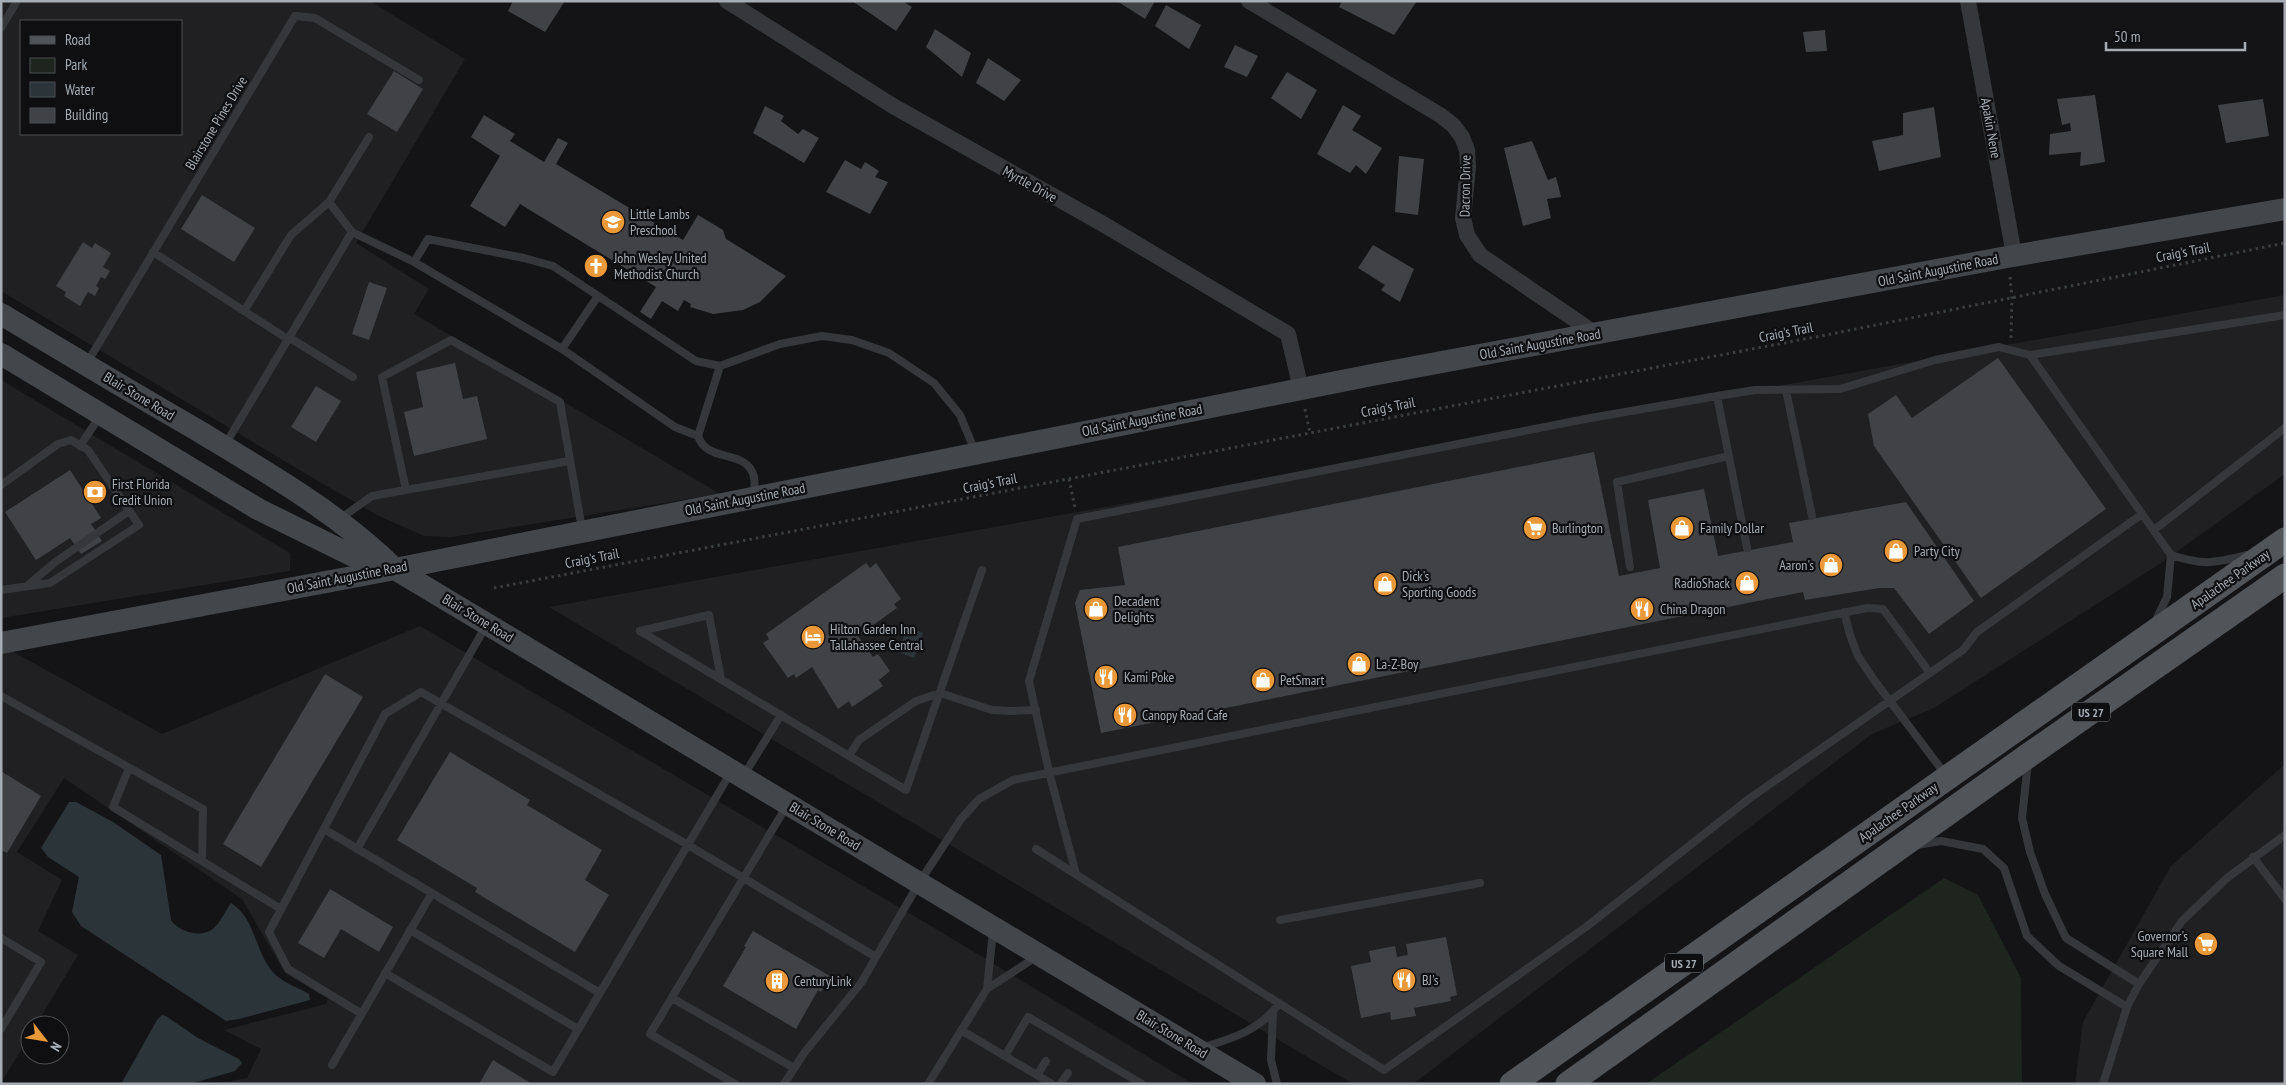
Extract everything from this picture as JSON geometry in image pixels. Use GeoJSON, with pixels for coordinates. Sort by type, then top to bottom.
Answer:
{"type":"FeatureCollection","features":[{"type":"Feature","properties":{"kind":"main road","name":"Apalachee Parkway"},"geometry":{"type":"LineString","coordinates":[[1512,1084],[2278,545]]}},
{"type":"Feature","properties":{"kind":"main road","name":"US 27"},"geometry":{"type":"LineString","coordinates":[[1568,1084],[2029,755],[2285,576]]}},
{"type":"Feature","properties":{"kind":"street","name":"Myrtle Drive"},"geometry":{"type":"LineString","coordinates":[[727,1],[893,106],[1103,224],[1288,334],[1300,389]]}},
{"type":"Feature","properties":{"kind":"street","name":"Dacron Drive"},"geometry":{"type":"LineString","coordinates":[[1249,1],[1440,115],[1453,125],[1462,136],[1467,150],[1468,167],[1463,218],[1467,235],[1480,255],[1596,334]]}},
{"type":"Feature","properties":{"kind":"street","name":"Apakin Nene"},"geometry":{"type":"LineString","coordinates":[[1968,1],[2011,256]]}},
{"type":"Feature","properties":{"kind":"street","name":"Old Saint Augustine Road"},"geometry":{"type":"LineString","coordinates":[[1,643],[395,569],[1300,389],[2011,256],[2285,209]]}},
{"type":"Feature","properties":{"kind":"street","name":"Blair Stone Road"},"geometry":{"type":"LineString","coordinates":[[1,314],[224,447],[339,519],[367,541],[395,569]]}},
{"type":"Feature","properties":{"kind":"street","name":"Blair Stone Road"},"geometry":{"type":"LineString","coordinates":[[3,360],[68,394],[258,508],[307,535],[351,555],[395,569],[1255,1084]]}},
{"type":"Feature","properties":{"kind":"street"},"geometry":{"type":"LineString","coordinates":[[68,394],[86,365]]}},
{"type":"Feature","properties":{"kind":"street"},"geometry":{"type":"LineString","coordinates":[[101,414],[119,384]]}},
{"type":"Feature","properties":{"kind":"lane"},"geometry":{"type":"LineString","coordinates":[[1,28],[17,1]]}},
{"type":"Feature","properties":{"kind":"lane","name":"Blairstone Pines Drive"},"geometry":{"type":"LineString","coordinates":[[86,365],[295,16],[316,18],[419,80]]}},
{"type":"Feature","properties":{"kind":"lane"},"geometry":{"type":"LineString","coordinates":[[244,311],[291,235],[329,202],[369,137]]}},
{"type":"Feature","properties":{"kind":"lane"},"geometry":{"type":"LineString","coordinates":[[329,202],[352,232],[414,262],[562,348],[675,427],[698,436]]}},
{"type":"Feature","properties":{"kind":"lane"},"geometry":{"type":"LineString","coordinates":[[224,447],[352,232]]}},
{"type":"Feature","properties":{"kind":"lane"},"geometry":{"type":"LineString","coordinates":[[414,262],[428,239],[524,258],[553,266],[696,361],[720,366],[780,344],[822,336],[852,340],[889,353],[934,383],[960,415],[975,453]]}},
{"type":"Feature","properties":{"kind":"lane"},"geometry":{"type":"LineString","coordinates":[[153,252],[244,311],[353,377]]}},
{"type":"Feature","properties":{"kind":"lane"},"geometry":{"type":"LineString","coordinates":[[562,348],[598,296]]}},
{"type":"Feature","properties":{"kind":"lane"},"geometry":{"type":"LineString","coordinates":[[1076,874],[1049,772],[1030,681],[1077,519],[1585,419],[1717,396],[1755,390],[1840,389],[1935,360],[1999,347],[2030,355],[2285,315]]}},
{"type":"Feature","properties":{"kind":"lane"},"geometry":{"type":"LineString","coordinates":[[406,490],[382,377],[451,340],[560,402],[582,531]]}},
{"type":"Feature","properties":{"kind":"lane"},"geometry":{"type":"LineString","coordinates":[[2030,355],[2171,555],[2195,563],[2217,562],[2278,545]]}},
{"type":"Feature","properties":{"kind":"lane"},"geometry":{"type":"LineString","coordinates":[[720,366],[698,436],[701,446],[710,452],[739,459],[748,467],[754,475],[755,497]]}},
{"type":"Feature","properties":{"kind":"lane"},"geometry":{"type":"LineString","coordinates":[[1786,390],[1812,516]]}},
{"type":"Feature","properties":{"kind":"lane"},"geometry":{"type":"LineString","coordinates":[[1717,396],[1747,548]]}},
{"type":"Feature","properties":{"kind":"lane"},"geometry":{"type":"LineString","coordinates":[[80,446],[101,414]]}},
{"type":"Feature","properties":{"kind":"lane"},"geometry":{"type":"LineString","coordinates":[[2154,530],[2285,428]]}},
{"type":"Feature","properties":{"kind":"lane"},"geometry":{"type":"LineString","coordinates":[[1,485],[58,444],[70,440],[88,450],[139,524],[50,583],[1,590]]}},
{"type":"Feature","properties":{"kind":"lane"},"geometry":{"type":"LineString","coordinates":[[1630,568],[1617,482],[1729,456]]}},
{"type":"Feature","properties":{"kind":"lane"},"geometry":{"type":"LineString","coordinates":[[339,519],[372,496],[569,461]]}},
{"type":"Feature","properties":{"kind":"lane"},"geometry":{"type":"LineString","coordinates":[[27,586],[54,563],[129,511]]}},
{"type":"Feature","properties":{"kind":"lane"},"geometry":{"type":"LineString","coordinates":[[1036,849],[1384,1070],[1586,927],[1750,798],[1964,650],[1976,632],[2142,514]]}},
{"type":"Feature","properties":{"kind":"lane"},"geometry":{"type":"LineString","coordinates":[[2148,635],[2167,598],[2171,555]]}},
{"type":"Feature","properties":{"kind":"lane"},"geometry":{"type":"LineString","coordinates":[[721,679],[709,615],[640,631],[906,790],[982,570]]}},
{"type":"Feature","properties":{"kind":"lane"},"geometry":{"type":"LineString","coordinates":[[784,1084],[804,1053],[861,983],[919,883],[961,819],[979,800],[1012,780],[1867,608],[1883,609],[1930,673]]}},
{"type":"Feature","properties":{"kind":"lane"},"geometry":{"type":"LineString","coordinates":[[1844,612],[1858,656],[1947,777]]}},
{"type":"Feature","properties":{"kind":"lane"},"geometry":{"type":"LineString","coordinates":[[357,849],[487,624]]}},
{"type":"Feature","properties":{"kind":"lane"},"geometry":{"type":"LineString","coordinates":[[362,1014],[288,969],[269,932],[385,714],[421,692],[688,845],[876,957]]}},
{"type":"Feature","properties":{"kind":"lane"},"geometry":{"type":"LineString","coordinates":[[849,756],[859,740],[916,701],[940,693],[992,710],[1036,710]]}},
{"type":"Feature","properties":{"kind":"lane"},"geometry":{"type":"LineString","coordinates":[[1,696],[203,809],[202,861]]}},
{"type":"Feature","properties":{"kind":"lane"},"geometry":{"type":"LineString","coordinates":[[385,973],[553,1072],[688,845],[781,715]]}},
{"type":"Feature","properties":{"kind":"lane"},"geometry":{"type":"LineString","coordinates":[[2029,755],[2024,785],[2022,818],[2030,852],[2045,894],[2066,938],[2139,984]]}},
{"type":"Feature","properties":{"kind":"lane"},"geometry":{"type":"LineString","coordinates":[[130,768],[113,807],[281,909]]}},
{"type":"Feature","properties":{"kind":"lane"},"geometry":{"type":"LineString","coordinates":[[735,1084],[650,1034],[788,804]]}},
{"type":"Feature","properties":{"kind":"lane"},"geometry":{"type":"LineString","coordinates":[[324,829],[600,993]]}},
{"type":"Feature","properties":{"kind":"lane"},"geometry":{"type":"LineString","coordinates":[[2103,1084],[2127,1007],[2139,984],[2182,921],[2227,878],[2285,835]]}},
{"type":"Feature","properties":{"kind":"lane"},"geometry":{"type":"LineString","coordinates":[[1898,849],[1941,841],[1983,849],[2004,868],[2027,936],[2059,966],[2127,1007]]}},
{"type":"Feature","properties":{"kind":"lane"},"geometry":{"type":"LineString","coordinates":[[2253,857],[2285,900]]}},
{"type":"Feature","properties":{"kind":"lane"},"geometry":{"type":"LineString","coordinates":[[1280,920],[1480,882]]}},
{"type":"Feature","properties":{"kind":"lane"},"geometry":{"type":"LineString","coordinates":[[332,1065],[432,893]]}},
{"type":"Feature","properties":{"kind":"lane"},"geometry":{"type":"LineString","coordinates":[[928,1084],[987,988],[994,927]]}},
{"type":"Feature","properties":{"kind":"lane"},"geometry":{"type":"LineString","coordinates":[[410,930],[578,1029]]}},
{"type":"Feature","properties":{"kind":"lane"},"geometry":{"type":"LineString","coordinates":[[1,938],[41,962],[1,1029]]}},
{"type":"Feature","properties":{"kind":"lane"},"geometry":{"type":"LineString","coordinates":[[987,988],[1040,955]]}},
{"type":"Feature","properties":{"kind":"lane"},"geometry":{"type":"LineString","coordinates":[[672,998],[794,1068]]}},
{"type":"Feature","properties":{"kind":"lane"},"geometry":{"type":"LineString","coordinates":[[1197,1049],[1239,1036],[1273,1013],[1279,1003]]}},
{"type":"Feature","properties":{"kind":"lane"},"geometry":{"type":"LineString","coordinates":[[1273,1013],[1271,1060],[1277,1084]]}},
{"type":"Feature","properties":{"kind":"lane"},"geometry":{"type":"LineString","coordinates":[[1005,1056],[1028,1017],[1059,1039],[1082,1049],[1105,1067],[1142,1084]]}},
{"type":"Feature","properties":{"kind":"lane"},"geometry":{"type":"LineString","coordinates":[[961,1030],[1052,1084]]}},
{"type":"Feature","properties":{"kind":"lane"},"geometry":{"type":"LineString","coordinates":[[1078,1056],[1082,1049]]}},
{"type":"Feature","properties":{"kind":"lane"},"geometry":{"type":"LineString","coordinates":[[1037,1075],[1046,1061]]}},
{"type":"Feature","properties":{"kind":"lane"},"geometry":{"type":"LineString","coordinates":[[1060,1084],[1068,1073]]}},
{"type":"Feature","properties":{"kind":"path","name":"Craig's Trail"},"geometry":{"type":"LineString","coordinates":[[494,588],[1310,433],[2285,244]]}},
{"type":"Feature","properties":{"kind":"path"},"geometry":{"type":"LineString","coordinates":[[2011,256],[2011,350]]}},
{"type":"Feature","properties":{"kind":"path"},"geometry":{"type":"LineString","coordinates":[[1300,389],[1310,433]]}},
{"type":"Feature","properties":{"kind":"path"},"geometry":{"type":"LineString","coordinates":[[1069,479],[1077,519]]}},
{"type":"Feature","properties":{"kind":"shaded area"},"geometry":{"type":"Polygon","coordinates":[[[1,1],[370,1],[465,59],[356,243],[429,289],[414,314],[720,494],[452,537],[424,536],[379,516],[1,291],[1,1]]]}},
{"type":"Feature","properties":{"kind":"shaded area"},"geometry":{"type":"Polygon","coordinates":[[[2285,295],[2285,474],[2161,563],[1934,708],[1872,734],[1413,1084],[1353,1084],[549,607],[2285,295]]]}},
{"type":"Feature","properties":{"kind":"shaded area","name":"First Florida Credit Union"},"geometry":{"type":"Polygon","coordinates":[[[1,380],[290,553],[290,571],[1,618],[1,380]]]}},
{"type":"Feature","properties":{"kind":"shaded area"},"geometry":{"type":"Polygon","coordinates":[[[420,626],[931,926],[1193,1084],[216,1084],[247,1078],[261,1049],[224,1030],[326,1004],[328,999],[285,973],[242,899],[64,778],[17,852],[62,880],[38,931],[78,955],[42,1015],[20,1015],[20,1052],[1,1083],[1,650],[8,649],[162,734],[420,626]]]}},
{"type":"Feature","properties":{"kind":"shaded area","name":"Governor's Square Mall"},"geometry":{"type":"Polygon","coordinates":[[[2285,764],[2285,1084],[2075,1084],[2083,1022],[2171,866],[2285,764]]]}},
{"type":"Feature","properties":{"kind":"green space"},"geometry":{"type":"Polygon","coordinates":[[[1944,878],[1978,895],[2021,978],[2022,1084],[1646,1084],[1944,878]]]}},
{"type":"Feature","properties":{"kind":"water"},"geometry":{"type":"Polygon","coordinates":[[[907,627],[923,633],[914,658],[898,652],[907,627]]]}},
{"type":"Feature","properties":{"kind":"water"},"geometry":{"type":"Polygon","coordinates":[[[69,802],[76,802],[113,822],[161,855],[171,920],[175,925],[192,933],[210,931],[217,925],[231,903],[246,918],[270,969],[278,977],[309,994],[310,1000],[226,1021],[81,926],[72,912],[79,877],[48,857],[41,848],[69,802]]]}},
{"type":"Feature","properties":{"kind":"water"},"geometry":{"type":"Polygon","coordinates":[[[162,1015],[198,1038],[239,1059],[242,1063],[235,1071],[190,1084],[121,1084],[157,1020],[162,1015]]]}},
{"type":"Feature","properties":{"kind":"building"},"geometry":{"type":"Polygon","coordinates":[[[513,1],[565,1],[545,32],[508,11],[513,1]]]}},
{"type":"Feature","properties":{"kind":"building"},"geometry":{"type":"Polygon","coordinates":[[[852,1],[902,1],[912,7],[896,31],[852,1]]]}},
{"type":"Feature","properties":{"kind":"building"},"geometry":{"type":"Polygon","coordinates":[[[1117,1],[1155,1],[1145,19],[1117,1]]]}},
{"type":"Feature","properties":{"kind":"building"},"geometry":{"type":"Polygon","coordinates":[[[1342,1],[1417,1],[1394,35],[1339,7],[1342,1]]]}},
{"type":"Feature","properties":{"kind":"building"},"geometry":{"type":"Polygon","coordinates":[[[1166,5],[1201,25],[1189,49],[1155,26],[1166,5]]]}},
{"type":"Feature","properties":{"kind":"building"},"geometry":{"type":"Polygon","coordinates":[[[935,29],[971,53],[962,77],[926,47],[935,29]]]}},
{"type":"Feature","properties":{"kind":"building"},"geometry":{"type":"Polygon","coordinates":[[[1825,30],[1827,51],[1806,52],[1803,32],[1825,30]]]}},
{"type":"Feature","properties":{"kind":"building"},"geometry":{"type":"Polygon","coordinates":[[[1235,45],[1258,56],[1247,77],[1224,67],[1235,45]]]}},
{"type":"Feature","properties":{"kind":"building"},"geometry":{"type":"Polygon","coordinates":[[[988,58],[1021,80],[1004,101],[976,83],[988,58]]]}},
{"type":"Feature","properties":{"kind":"building"},"geometry":{"type":"Polygon","coordinates":[[[394,71],[423,89],[397,132],[367,114],[394,71]]]}},
{"type":"Feature","properties":{"kind":"building"},"geometry":{"type":"Polygon","coordinates":[[[1287,72],[1317,90],[1301,119],[1271,98],[1287,72]]]}},
{"type":"Feature","properties":{"kind":"building"},"geometry":{"type":"Polygon","coordinates":[[[2095,95],[2105,162],[2080,166],[2081,152],[2049,155],[2050,134],[2071,131],[2070,123],[2062,125],[2057,99],[2095,95]]]}},
{"type":"Feature","properties":{"kind":"building"},"geometry":{"type":"Polygon","coordinates":[[[2263,99],[2269,136],[2226,143],[2218,105],[2263,99]]]}},
{"type":"Feature","properties":{"kind":"building"},"geometry":{"type":"Polygon","coordinates":[[[1343,105],[1361,116],[1352,130],[1382,148],[1366,174],[1356,165],[1350,173],[1317,154],[1343,105]]]}},
{"type":"Feature","properties":{"kind":"building"},"geometry":{"type":"Polygon","coordinates":[[[765,106],[784,116],[781,121],[798,134],[803,129],[819,138],[804,163],[753,133],[765,106]]]}},
{"type":"Feature","properties":{"kind":"building"},"geometry":{"type":"Polygon","coordinates":[[[1934,107],[1941,157],[1879,171],[1872,141],[1903,135],[1903,113],[1934,107]]]}},
{"type":"Feature","properties":{"kind":"building"},"geometry":{"type":"Polygon","coordinates":[[[484,115],[515,134],[510,141],[544,162],[558,138],[568,143],[556,164],[683,240],[698,215],[723,230],[726,239],[786,276],[760,302],[743,310],[713,314],[690,307],[691,304],[684,300],[678,311],[662,301],[651,319],[640,312],[656,287],[520,204],[505,227],[470,206],[500,156],[471,137],[484,115]]]}},
{"type":"Feature","properties":{"kind":"building"},"geometry":{"type":"Polygon","coordinates":[[[1532,141],[1548,180],[1556,177],[1561,197],[1547,199],[1551,218],[1523,226],[1504,148],[1532,141]]]}},
{"type":"Feature","properties":{"kind":"building"},"geometry":{"type":"Polygon","coordinates":[[[1399,156],[1424,159],[1418,215],[1395,212],[1399,156]]]}},
{"type":"Feature","properties":{"kind":"building"},"geometry":{"type":"Polygon","coordinates":[[[845,160],[861,169],[865,162],[879,171],[875,177],[888,182],[870,214],[826,192],[845,160]]]}},
{"type":"Feature","properties":{"kind":"building"},"geometry":{"type":"Polygon","coordinates":[[[202,195],[255,228],[234,262],[181,229],[202,195]]]}},
{"type":"Feature","properties":{"kind":"building"},"geometry":{"type":"Polygon","coordinates":[[[83,242],[92,248],[95,243],[111,253],[103,267],[110,271],[105,279],[101,277],[96,286],[99,288],[95,296],[88,292],[80,306],[64,296],[66,292],[56,286],[83,242]]]}},
{"type":"Feature","properties":{"kind":"building"},"geometry":{"type":"Polygon","coordinates":[[[1373,245],[1414,269],[1400,302],[1381,290],[1385,285],[1358,268],[1373,245]]]}},
{"type":"Feature","properties":{"kind":"building"},"geometry":{"type":"Polygon","coordinates":[[[369,282],[387,288],[369,340],[352,334],[369,282]]]}},
{"type":"Feature","properties":{"kind":"building"},"geometry":{"type":"Polygon","coordinates":[[[1998,358],[2106,509],[1981,598],[1874,446],[1868,414],[1896,395],[1912,418],[1998,358]]]}},
{"type":"Feature","properties":{"kind":"building"},"geometry":{"type":"Polygon","coordinates":[[[455,363],[463,399],[477,396],[487,439],[414,456],[404,412],[423,407],[416,372],[455,363]]]}},
{"type":"Feature","properties":{"kind":"building"},"geometry":{"type":"Polygon","coordinates":[[[316,386],[341,401],[316,442],[291,427],[316,386]]]}},
{"type":"Feature","properties":{"kind":"building"},"geometry":{"type":"Polygon","coordinates":[[[1594,452],[1619,576],[1660,568],[1648,500],[1704,489],[1718,556],[1793,542],[1789,523],[1906,502],[1974,601],[1929,634],[1894,588],[1879,588],[1805,600],[1803,592],[1101,733],[1075,603],[1080,590],[1125,585],[1118,547],[1594,452]]]}},
{"type":"Feature","properties":{"kind":"building"},"geometry":{"type":"Polygon","coordinates":[[[70,470],[101,518],[91,524],[102,541],[81,554],[70,538],[36,560],[5,512],[70,470]]]}},
{"type":"Feature","properties":{"kind":"building","name":"Hilton Garden Inn Tallahassee Central"},"geometry":{"type":"Polygon","coordinates":[[[866,563],[870,568],[876,563],[901,599],[894,604],[897,608],[858,636],[873,657],[878,654],[890,671],[879,680],[883,686],[852,707],[849,701],[838,709],[812,667],[796,678],[794,674],[788,678],[763,643],[769,639],[766,634],[866,563]]]}},
{"type":"Feature","properties":{"kind":"building"},"geometry":{"type":"Polygon","coordinates":[[[325,674],[363,697],[261,867],[223,844],[325,674]]]}},
{"type":"Feature","properties":{"kind":"building"},"geometry":{"type":"Polygon","coordinates":[[[450,752],[530,800],[527,805],[602,850],[585,880],[609,895],[575,952],[475,892],[477,888],[397,840],[450,752]]]}},
{"type":"Feature","properties":{"kind":"building"},"geometry":{"type":"Polygon","coordinates":[[[1,771],[41,796],[7,853],[1,850],[1,771]]]}},
{"type":"Feature","properties":{"kind":"building"},"geometry":{"type":"Polygon","coordinates":[[[330,889],[393,927],[379,952],[341,929],[324,958],[298,943],[330,889]]]}},
{"type":"Feature","properties":{"kind":"building","name":"CenturyLink"},"geometry":{"type":"Polygon","coordinates":[[[753,931],[830,976],[821,992],[818,990],[796,1029],[723,986],[746,947],[744,946],[753,931]]]}},
{"type":"Feature","properties":{"kind":"building","name":"BJ's"},"geometry":{"type":"Polygon","coordinates":[[[1446,937],[1457,995],[1450,997],[1451,1001],[1414,1008],[1416,1016],[1391,1020],[1390,1012],[1361,1018],[1351,966],[1371,962],[1369,951],[1395,946],[1397,957],[1408,955],[1406,944],[1446,937]]]}},
{"type":"Feature","properties":{"kind":"building"},"geometry":{"type":"Polygon","coordinates":[[[493,1060],[532,1084],[479,1084],[493,1060]]]}},
{"type":"Feature","properties":{"kind":"place","name":"Little Lambs Preschool"},"geometry":{"type":"Point","coordinates":[613,222]}},
{"type":"Feature","properties":{"kind":"place","name":"John Wesley United Methodist Church"},"geometry":{"type":"Point","coordinates":[596,266]}},
{"type":"Feature","properties":{"kind":"place","name":"First Florida Credit Union"},"geometry":{"type":"Point","coordinates":[95,492]}},
{"type":"Feature","properties":{"kind":"place","name":"Burlington"},"geometry":{"type":"Point","coordinates":[1535,528]}},
{"type":"Feature","properties":{"kind":"place","name":"Family Dollar"},"geometry":{"type":"Point","coordinates":[1682,528]}},
{"type":"Feature","properties":{"kind":"place","name":"Party City"},"geometry":{"type":"Point","coordinates":[1896,551]}},
{"type":"Feature","properties":{"kind":"place","name":"Aaron's"},"geometry":{"type":"Point","coordinates":[1831,565]}},
{"type":"Feature","properties":{"kind":"place","name":"RadioShack"},"geometry":{"type":"Point","coordinates":[1747,583]}},
{"type":"Feature","properties":{"kind":"place","name":"Dick's Sporting Goods"},"geometry":{"type":"Point","coordinates":[1385,584]}},
{"type":"Feature","properties":{"kind":"place","name":"Decadent Delights"},"geometry":{"type":"Point","coordinates":[1096,609]}},
{"type":"Feature","properties":{"kind":"place","name":"China Dragon"},"geometry":{"type":"Point","coordinates":[1642,609]}},
{"type":"Feature","properties":{"kind":"place","name":"Hilton Garden Inn Tallahassee Central"},"geometry":{"type":"Point","coordinates":[813,637]}},
{"type":"Feature","properties":{"kind":"place","name":"La-Z-Boy"},"geometry":{"type":"Point","coordinates":[1359,664]}},
{"type":"Feature","properties":{"kind":"place","name":"Kami Poke"},"geometry":{"type":"Point","coordinates":[1106,677]}},
{"type":"Feature","properties":{"kind":"place","name":"PetSmart"},"geometry":{"type":"Point","coordinates":[1263,680]}},
{"type":"Feature","properties":{"kind":"place","name":"Canopy Road Cafe"},"geometry":{"type":"Point","coordinates":[1125,715]}},
{"type":"Feature","properties":{"kind":"place","name":"Governor's Square Mall"},"geometry":{"type":"Point","coordinates":[2206,944]}},
{"type":"Feature","properties":{"kind":"place","name":"BJ's"},"geometry":{"type":"Point","coordinates":[1404,980]}},
{"type":"Feature","properties":{"kind":"place","name":"CenturyLink"},"geometry":{"type":"Point","coordinates":[777,981]}}]}
